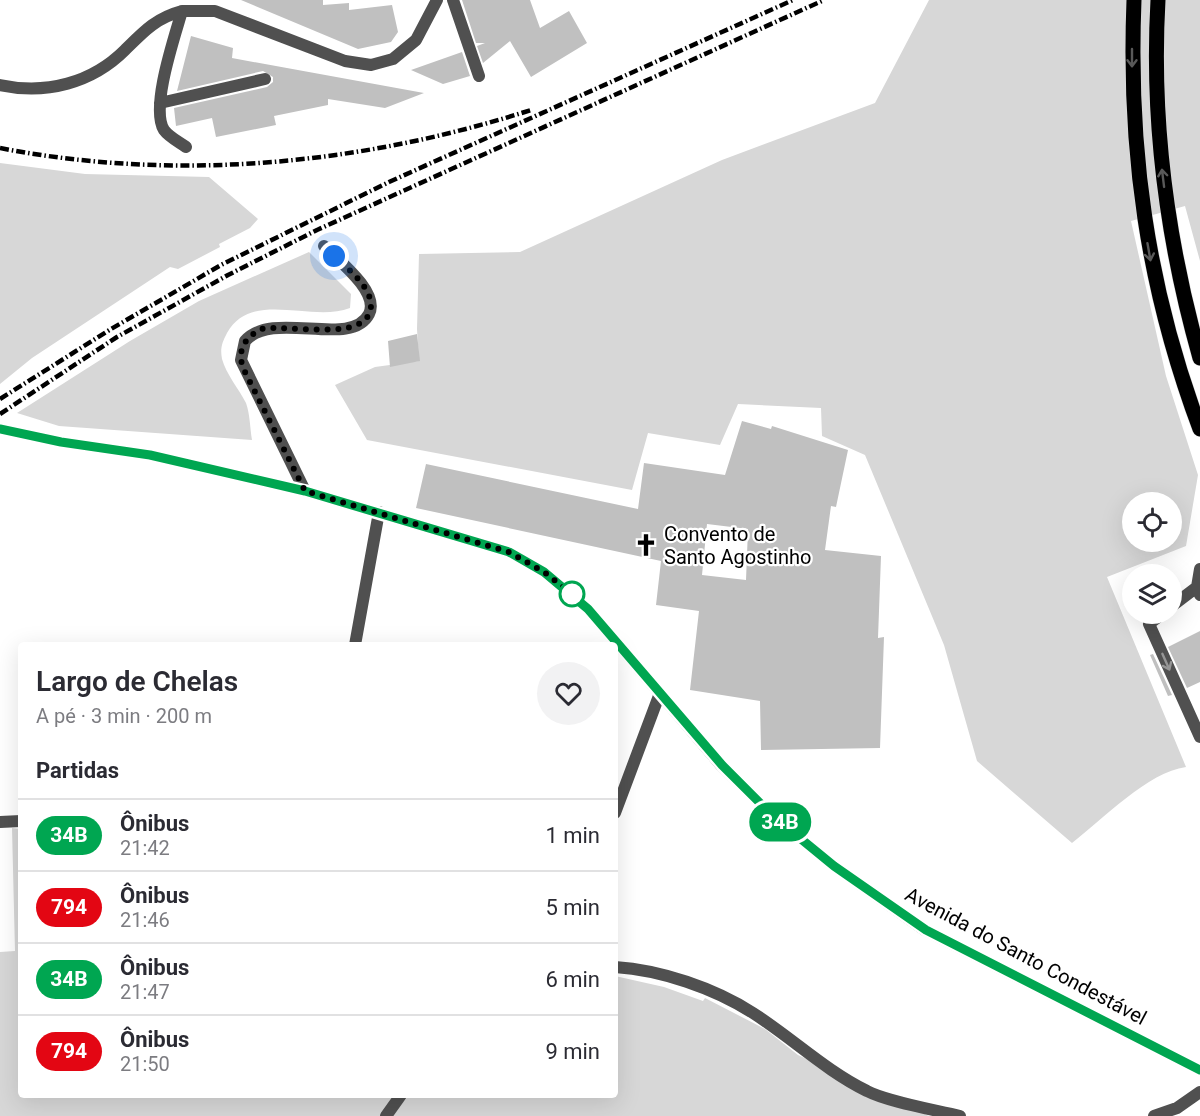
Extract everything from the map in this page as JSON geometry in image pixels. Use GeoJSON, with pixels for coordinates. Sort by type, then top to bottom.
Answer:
{"type":"FeatureCollection","features":[{"type":"Feature","properties":{"kind":"main road"},"geometry":{"type":"LineString","coordinates":[[1134,0],[1132,108],[1141,206],[1157,291],[1180,375],[1200,429]]}},
{"type":"Feature","properties":{"kind":"main road"},"geometry":{"type":"LineString","coordinates":[[1158,0],[1156,54],[1160,160],[1176,265],[1200,358]]}},
{"type":"Feature","properties":{"kind":"main road","name":"Avenida do Santo Condestável"},"geometry":{"type":"LineString","coordinates":[[0,429],[61,442],[150,455],[305,491],[509,552],[544,572],[588,609],[616,642]]}},
{"type":"Feature","properties":{"kind":"main road","name":"Avenida do Santo Condestável"},"geometry":{"type":"LineString","coordinates":[[618,644],[722,765],[773,816],[878,898],[926,930],[1200,1070]]}},
{"type":"Feature","properties":{"kind":"street"},"geometry":{"type":"LineString","coordinates":[[0,85],[34,89],[75,82],[110,63],[150,24],[182,11],[215,11],[345,61],[371,65],[393,59],[416,40],[437,0]]}},
{"type":"Feature","properties":{"kind":"street"},"geometry":{"type":"LineString","coordinates":[[453,0],[479,76]]}},
{"type":"Feature","properties":{"kind":"street"},"geometry":{"type":"LineString","coordinates":[[182,11],[160,103],[163,130],[186,147]]}},
{"type":"Feature","properties":{"kind":"street"},"geometry":{"type":"LineString","coordinates":[[160,103],[265,79]]}},
{"type":"Feature","properties":{"kind":"street"},"geometry":{"type":"LineString","coordinates":[[305,491],[241,360],[245,340],[261,329],[340,329],[363,322],[370,313],[372,302],[368,292],[324,246]]}},
{"type":"Feature","properties":{"kind":"street"},"geometry":{"type":"LineString","coordinates":[[356,642],[379,512]]}},
{"type":"Feature","properties":{"kind":"street"},"geometry":{"type":"LineString","coordinates":[[1182,600],[1198,591],[1200,569]]}},
{"type":"Feature","properties":{"kind":"street"},"geometry":{"type":"LineString","coordinates":[[1149,624],[1198,728]]}},
{"type":"Feature","properties":{"kind":"street"},"geometry":{"type":"LineString","coordinates":[[618,805],[660,693]]}},
{"type":"Feature","properties":{"kind":"street"},"geometry":{"type":"LineString","coordinates":[[0,822],[18,821]]}},
{"type":"Feature","properties":{"kind":"street"},"geometry":{"type":"LineString","coordinates":[[618,967],[634,968],[697,986],[752,1013],[793,1044],[868,1092],[960,1116]]}},
{"type":"Feature","properties":{"kind":"street"},"geometry":{"type":"LineString","coordinates":[[1154,1116],[1177,1108],[1200,1092]]}},
{"type":"Feature","properties":{"kind":"street"},"geometry":{"type":"LineString","coordinates":[[386,1116],[398,1098]]}},
{"type":"Feature","properties":{"kind":"shaded area"},"geometry":{"type":"Polygon","coordinates":[[[929,0],[1200,0],[1200,261],[1185,206],[1131,221],[1166,376],[1198,475],[1186,546],[1182,548],[1182,492],[1122,492],[1122,552],[1171,552],[1140,564],[1122,564],[1122,571],[1107,577],[1122,613],[1122,624],[1127,624],[1186,767],[1171,771],[1141,787],[1072,843],[977,761],[944,645],[865,455],[822,436],[821,408],[738,404],[720,445],[648,433],[632,490],[367,440],[335,385],[375,367],[419,361],[417,329],[419,254],[520,252],[722,160],[875,103],[929,0]]]}},
{"type":"Feature","properties":{"kind":"shaded area"},"geometry":{"type":"Polygon","coordinates":[[[0,163],[85,174],[209,177],[258,219],[250,228],[219,244],[220,247],[178,269],[170,267],[32,358],[0,384],[0,163]]]}},
{"type":"Feature","properties":{"kind":"shaded area"},"geometry":{"type":"Polygon","coordinates":[[[309,252],[351,294],[350,308],[335,312],[267,310],[251,313],[238,320],[227,333],[223,343],[222,359],[246,403],[252,440],[59,426],[17,413],[130,341],[199,301],[309,252]]]}},
{"type":"Feature","properties":{"kind":"shaded area"},"geometry":{"type":"Polygon","coordinates":[[[12,828],[18,829],[18,1098],[399,1098],[386,1116],[0,1116],[0,952],[15,951],[12,828]]]}},
{"type":"Feature","properties":{"kind":"shaded area"},"geometry":{"type":"Polygon","coordinates":[[[618,977],[664,987],[703,1001],[705,998],[765,1029],[798,1055],[929,1116],[391,1116],[406,1098],[618,1098],[618,977]]]}},
{"type":"Feature","properties":{"kind":"building"},"geometry":{"type":"Polygon","coordinates":[[[241,0],[323,0],[323,5],[349,3],[349,10],[392,5],[398,32],[391,42],[358,49],[241,0]]]}},
{"type":"Feature","properties":{"kind":"building"},"geometry":{"type":"Polygon","coordinates":[[[462,0],[530,0],[540,28],[569,11],[587,43],[531,77],[510,41],[483,63],[477,46],[485,43],[476,43],[462,0]]]}},
{"type":"Feature","properties":{"kind":"building"},"geometry":{"type":"Polygon","coordinates":[[[191,36],[233,48],[232,58],[424,93],[385,108],[328,99],[328,105],[274,116],[276,125],[216,137],[212,118],[176,126],[174,108],[267,87],[273,82],[273,77],[263,71],[177,91],[191,36]]]}},
{"type":"Feature","properties":{"kind":"building"},"geometry":{"type":"Polygon","coordinates":[[[462,52],[470,76],[443,84],[411,70],[462,52]]]}},
{"type":"Feature","properties":{"kind":"building"},"geometry":{"type":"Polygon","coordinates":[[[417,334],[420,361],[390,367],[388,341],[417,334]]]}},
{"type":"Feature","properties":{"kind":"building"},"geometry":{"type":"Polygon","coordinates":[[[742,421],[771,429],[772,426],[848,450],[836,507],[831,506],[825,550],[881,556],[878,638],[884,637],[880,748],[761,750],[760,701],[690,690],[699,611],[656,605],[661,561],[416,508],[426,464],[638,509],[644,463],[725,475],[742,421]],[[707,524],[702,575],[746,580],[748,529],[707,524]]]}},
{"type":"Feature","properties":{"kind":"building"},"geometry":{"type":"Polygon","coordinates":[[[1200,631],[1200,682],[1187,688],[1168,647],[1200,631]]]}},
{"type":"Feature","properties":{"kind":"building"},"geometry":{"type":"Polygon","coordinates":[[[1153,654],[1172,695],[1168,696],[1150,655],[1153,654]]]}},
{"type":"Feature","properties":{"kind":"railway"},"geometry":{"type":"LineString","coordinates":[[0,399],[111,329],[221,265],[389,182],[793,0]]}},
{"type":"Feature","properties":{"kind":"railway"},"geometry":{"type":"LineString","coordinates":[[0,414],[117,337],[228,275],[317,230],[824,0]]}},
{"type":"Feature","properties":{"kind":"railway"},"geometry":{"type":"LineString","coordinates":[[0,148],[66,158],[133,164],[200,165],[267,162],[334,155],[401,144],[466,129],[531,110]]}},
{"type":"Feature","properties":{"kind":"bus line","name":"34B"},"geometry":{"type":"LineString","coordinates":[[0,429],[61,442],[150,455],[305,491],[509,552],[544,572],[588,609],[626,650],[722,765],[773,816],[834,866],[926,930],[1200,1070]]}},
{"type":"Feature","properties":{"kind":"place","name":"Convento de Santo Agostinho"},"geometry":{"type":"Point","coordinates":[646,545]}},
{"type":"Feature","properties":{"kind":"route"},"geometry":{"type":"LineString","coordinates":[[334,256],[368,292],[372,302],[370,313],[363,322],[353,327],[340,329],[269,327],[250,334],[242,348],[243,368],[305,491],[509,552],[544,572],[572,594]]}}]}
